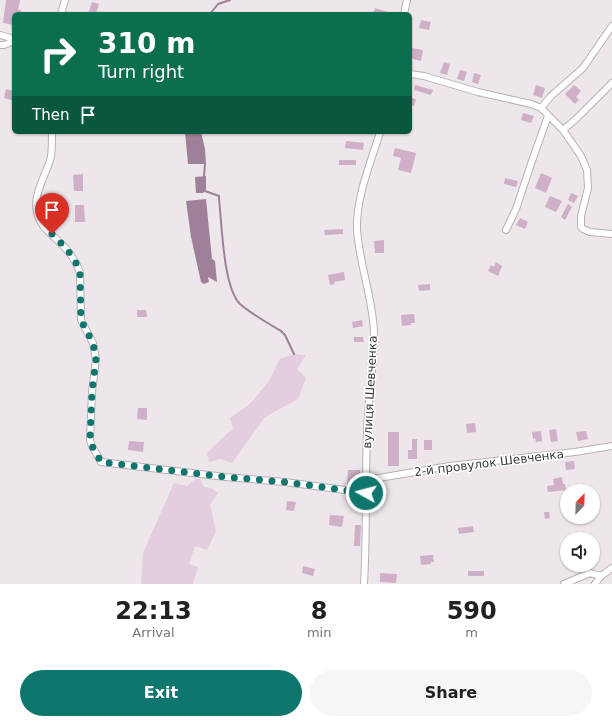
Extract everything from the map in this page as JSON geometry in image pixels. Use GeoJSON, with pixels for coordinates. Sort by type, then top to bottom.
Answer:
{"type":"FeatureCollection","features":[{"type":"Feature","properties":{"kind":"street"},"geometry":{"type":"LineString","coordinates":[[61,12],[65,0]]}},
{"type":"Feature","properties":{"kind":"street"},"geometry":{"type":"LineString","coordinates":[[404,12],[407,0]]}},
{"type":"Feature","properties":{"kind":"street"},"geometry":{"type":"LineString","coordinates":[[541,108],[551,96],[583,68],[612,26]]}},
{"type":"Feature","properties":{"kind":"street"},"geometry":{"type":"LineString","coordinates":[[0,35],[12,39]]}},
{"type":"Feature","properties":{"kind":"street"},"geometry":{"type":"LineString","coordinates":[[0,45],[4,45],[12,41]]}},
{"type":"Feature","properties":{"kind":"street"},"geometry":{"type":"LineString","coordinates":[[412,74],[424,76],[478,92],[531,104],[541,108],[563,130],[581,156],[587,170],[588,188],[581,216],[581,227],[590,232],[612,234]]}},
{"type":"Feature","properties":{"kind":"street"},"geometry":{"type":"LineString","coordinates":[[563,130],[612,83]]}},
{"type":"Feature","properties":{"kind":"street"},"geometry":{"type":"LineString","coordinates":[[506,230],[516,209],[548,116]]}},
{"type":"Feature","properties":{"kind":"street"},"geometry":{"type":"LineString","coordinates":[[52,134],[50,157],[37,197],[37,212],[43,226],[66,248],[73,258],[80,273],[81,320],[93,343],[96,359],[92,392],[90,440],[101,462],[225,477],[285,482],[366,493]]}},
{"type":"Feature","properties":{"kind":"street","name":"вулиця Шевченка"},"geometry":{"type":"LineString","coordinates":[[364,584],[367,424],[373,362],[374,331],[368,290],[359,246],[358,216],[364,186],[379,134]]}},
{"type":"Feature","properties":{"kind":"street","name":"2-й провулок Шевченка"},"geometry":{"type":"LineString","coordinates":[[367,480],[450,466],[575,452],[612,446]]}},
{"type":"Feature","properties":{"kind":"street"},"geometry":{"type":"LineString","coordinates":[[595,584],[601,576],[612,568]]}},
{"type":"Feature","properties":{"kind":"street"},"geometry":{"type":"LineString","coordinates":[[564,584],[590,573],[601,576]]}},
{"type":"Feature","properties":{"kind":"shaded area"},"geometry":{"type":"Polygon","coordinates":[[[185,134],[201,134],[205,149],[206,164],[188,164],[185,134]]]}},
{"type":"Feature","properties":{"kind":"shaded area"},"geometry":{"type":"Polygon","coordinates":[[[206,176],[206,189],[203,193],[196,193],[195,177],[206,176]]]}},
{"type":"Feature","properties":{"kind":"shaded area"},"geometry":{"type":"Polygon","coordinates":[[[206,199],[212,259],[215,261],[217,282],[208,277],[209,282],[204,284],[201,282],[191,237],[186,201],[206,199]]]}},
{"type":"Feature","properties":{"kind":"shaded area"},"geometry":{"type":"Polygon","coordinates":[[[294,354],[306,355],[297,369],[306,378],[298,399],[265,417],[232,463],[221,459],[209,462],[207,453],[233,428],[230,418],[250,404],[269,381],[280,359],[294,354]]]}},
{"type":"Feature","properties":{"kind":"shaded area"},"geometry":{"type":"Polygon","coordinates":[[[195,479],[200,479],[204,487],[211,488],[218,493],[210,505],[216,531],[207,550],[195,546],[189,564],[198,567],[193,584],[141,584],[143,553],[174,483],[187,486],[195,479]]]}},
{"type":"Feature","properties":{"kind":"building"},"geometry":{"type":"Polygon","coordinates":[[[6,0],[20,0],[18,10],[21,10],[21,12],[12,12],[12,25],[3,23],[6,0]]]}},
{"type":"Feature","properties":{"kind":"building"},"geometry":{"type":"Polygon","coordinates":[[[92,2],[99,4],[97,12],[89,12],[92,2]]]}},
{"type":"Feature","properties":{"kind":"building"},"geometry":{"type":"Polygon","coordinates":[[[375,8],[388,12],[374,12],[375,8]]]}},
{"type":"Feature","properties":{"kind":"building"},"geometry":{"type":"Polygon","coordinates":[[[421,20],[431,22],[429,30],[419,28],[421,20]]]}},
{"type":"Feature","properties":{"kind":"building"},"geometry":{"type":"Polygon","coordinates":[[[412,48],[423,50],[421,61],[412,59],[412,48]]]}},
{"type":"Feature","properties":{"kind":"building"},"geometry":{"type":"Polygon","coordinates":[[[444,62],[450,64],[447,75],[440,73],[444,62]]]}},
{"type":"Feature","properties":{"kind":"building"},"geometry":{"type":"Polygon","coordinates":[[[460,70],[467,72],[464,81],[457,79],[460,70]]]}},
{"type":"Feature","properties":{"kind":"building"},"geometry":{"type":"Polygon","coordinates":[[[474,73],[481,75],[478,84],[472,82],[474,73]]]}},
{"type":"Feature","properties":{"kind":"building"},"geometry":{"type":"Polygon","coordinates":[[[415,85],[433,90],[431,95],[414,90],[415,85]]]}},
{"type":"Feature","properties":{"kind":"building"},"geometry":{"type":"Polygon","coordinates":[[[536,85],[545,88],[542,98],[533,95],[536,85]]]}},
{"type":"Feature","properties":{"kind":"building"},"geometry":{"type":"Polygon","coordinates":[[[574,85],[581,91],[576,97],[579,100],[575,104],[565,94],[574,85]]]}},
{"type":"Feature","properties":{"kind":"building"},"geometry":{"type":"Polygon","coordinates":[[[6,89],[12,90],[12,100],[4,98],[6,89]]]}},
{"type":"Feature","properties":{"kind":"building"},"geometry":{"type":"Polygon","coordinates":[[[412,98],[416,99],[414,106],[412,106],[412,98]]]}},
{"type":"Feature","properties":{"kind":"building"},"geometry":{"type":"Polygon","coordinates":[[[523,113],[534,116],[531,123],[521,120],[523,113]]]}},
{"type":"Feature","properties":{"kind":"building"},"geometry":{"type":"Polygon","coordinates":[[[346,141],[364,143],[363,150],[345,148],[346,141]]]}},
{"type":"Feature","properties":{"kind":"building"},"geometry":{"type":"Polygon","coordinates":[[[395,148],[416,153],[411,173],[398,170],[401,158],[393,156],[395,148]]]}},
{"type":"Feature","properties":{"kind":"building"},"geometry":{"type":"Polygon","coordinates":[[[339,160],[356,160],[356,165],[339,165],[339,160]]]}},
{"type":"Feature","properties":{"kind":"building"},"geometry":{"type":"Polygon","coordinates":[[[541,173],[552,178],[546,193],[535,188],[541,173]]]}},
{"type":"Feature","properties":{"kind":"building"},"geometry":{"type":"Polygon","coordinates":[[[83,174],[83,191],[74,191],[73,175],[83,174]]]}},
{"type":"Feature","properties":{"kind":"building"},"geometry":{"type":"Polygon","coordinates":[[[505,178],[518,181],[516,187],[504,184],[505,178]]]}},
{"type":"Feature","properties":{"kind":"building"},"geometry":{"type":"Polygon","coordinates":[[[571,193],[578,196],[574,203],[568,200],[571,193]]]}},
{"type":"Feature","properties":{"kind":"building"},"geometry":{"type":"Polygon","coordinates":[[[550,196],[562,201],[556,212],[545,207],[550,196]]]}},
{"type":"Feature","properties":{"kind":"building"},"geometry":{"type":"Polygon","coordinates":[[[568,204],[572,207],[565,220],[561,217],[568,204]]]}},
{"type":"Feature","properties":{"kind":"building"},"geometry":{"type":"Polygon","coordinates":[[[75,205],[84,205],[85,222],[75,222],[75,205]]]}},
{"type":"Feature","properties":{"kind":"building"},"geometry":{"type":"Polygon","coordinates":[[[520,218],[528,222],[525,229],[516,225],[520,218]]]}},
{"type":"Feature","properties":{"kind":"building"},"geometry":{"type":"Polygon","coordinates":[[[343,229],[343,234],[325,235],[324,230],[343,229]]]}},
{"type":"Feature","properties":{"kind":"building"},"geometry":{"type":"Polygon","coordinates":[[[384,240],[384,253],[375,253],[374,241],[384,240]]]}},
{"type":"Feature","properties":{"kind":"building"},"geometry":{"type":"Polygon","coordinates":[[[496,262],[502,266],[498,276],[488,271],[491,265],[494,267],[496,262]]]}},
{"type":"Feature","properties":{"kind":"building"},"geometry":{"type":"Polygon","coordinates":[[[344,272],[345,280],[334,282],[335,284],[330,285],[328,275],[344,272]]]}},
{"type":"Feature","properties":{"kind":"building"},"geometry":{"type":"Polygon","coordinates":[[[430,284],[430,290],[419,291],[418,285],[430,284]]]}},
{"type":"Feature","properties":{"kind":"building"},"geometry":{"type":"Polygon","coordinates":[[[137,310],[146,310],[147,317],[137,317],[137,310]]]}},
{"type":"Feature","properties":{"kind":"building"},"geometry":{"type":"Polygon","coordinates":[[[414,314],[415,323],[402,326],[401,315],[414,314]]]}},
{"type":"Feature","properties":{"kind":"building"},"geometry":{"type":"Polygon","coordinates":[[[362,320],[363,326],[353,328],[352,322],[362,320]]]}},
{"type":"Feature","properties":{"kind":"building"},"geometry":{"type":"Polygon","coordinates":[[[354,337],[363,337],[364,342],[354,342],[354,337]]]}},
{"type":"Feature","properties":{"kind":"building"},"geometry":{"type":"Polygon","coordinates":[[[138,408],[147,408],[147,420],[137,419],[138,408]]]}},
{"type":"Feature","properties":{"kind":"building"},"geometry":{"type":"Polygon","coordinates":[[[475,423],[476,432],[467,433],[466,424],[475,423]]]}},
{"type":"Feature","properties":{"kind":"building"},"geometry":{"type":"Polygon","coordinates":[[[556,429],[558,441],[551,442],[549,430],[556,429]]]}},
{"type":"Feature","properties":{"kind":"building"},"geometry":{"type":"Polygon","coordinates":[[[541,431],[542,441],[536,442],[535,438],[533,439],[532,432],[541,431]]]}},
{"type":"Feature","properties":{"kind":"building"},"geometry":{"type":"Polygon","coordinates":[[[586,431],[588,439],[578,441],[576,432],[586,431]]]}},
{"type":"Feature","properties":{"kind":"building"},"geometry":{"type":"Polygon","coordinates":[[[388,432],[399,432],[399,466],[388,466],[388,432]]]}},
{"type":"Feature","properties":{"kind":"building"},"geometry":{"type":"Polygon","coordinates":[[[412,439],[417,439],[417,459],[408,459],[408,450],[412,450],[412,439]]]}},
{"type":"Feature","properties":{"kind":"building"},"geometry":{"type":"Polygon","coordinates":[[[424,440],[432,440],[432,450],[424,450],[424,440]]]}},
{"type":"Feature","properties":{"kind":"building"},"geometry":{"type":"Polygon","coordinates":[[[129,441],[144,442],[143,452],[128,450],[129,441]]]}},
{"type":"Feature","properties":{"kind":"building"},"geometry":{"type":"Polygon","coordinates":[[[574,461],[575,469],[566,470],[565,462],[574,461]]]}},
{"type":"Feature","properties":{"kind":"building"},"geometry":{"type":"Polygon","coordinates":[[[348,470],[360,470],[360,487],[347,486],[348,470]]]}},
{"type":"Feature","properties":{"kind":"building"},"geometry":{"type":"Polygon","coordinates":[[[562,477],[563,484],[560,484],[560,491],[548,492],[547,486],[554,485],[553,479],[562,477]]]}},
{"type":"Feature","properties":{"kind":"building"},"geometry":{"type":"Polygon","coordinates":[[[287,501],[296,502],[294,511],[286,510],[287,501]]]}},
{"type":"Feature","properties":{"kind":"building"},"geometry":{"type":"Polygon","coordinates":[[[544,512],[549,512],[550,518],[545,519],[544,512]]]}},
{"type":"Feature","properties":{"kind":"building"},"geometry":{"type":"Polygon","coordinates":[[[330,515],[344,516],[342,527],[329,525],[330,515]]]}},
{"type":"Feature","properties":{"kind":"building"},"geometry":{"type":"Polygon","coordinates":[[[355,525],[361,525],[360,546],[354,546],[355,525]]]}},
{"type":"Feature","properties":{"kind":"building"},"geometry":{"type":"Polygon","coordinates":[[[473,526],[474,532],[459,534],[458,528],[473,526]]]}},
{"type":"Feature","properties":{"kind":"building"},"geometry":{"type":"Polygon","coordinates":[[[433,555],[434,562],[431,562],[431,564],[421,565],[420,556],[433,555]]]}},
{"type":"Feature","properties":{"kind":"building"},"geometry":{"type":"Polygon","coordinates":[[[303,566],[315,569],[313,576],[302,573],[303,566]]]}},
{"type":"Feature","properties":{"kind":"building"},"geometry":{"type":"Polygon","coordinates":[[[468,571],[484,571],[484,576],[468,576],[468,571]]]}},
{"type":"Feature","properties":{"kind":"building"},"geometry":{"type":"Polygon","coordinates":[[[380,573],[397,574],[396,583],[380,582],[380,573]]]}},
{"type":"Feature","properties":{"kind":"waterway"},"geometry":{"type":"LineString","coordinates":[[212,12],[218,4],[230,0]]}},
{"type":"Feature","properties":{"kind":"waterway"},"geometry":{"type":"LineString","coordinates":[[204,176],[205,164]]}},
{"type":"Feature","properties":{"kind":"waterway"},"geometry":{"type":"LineString","coordinates":[[205,191],[219,196],[224,254],[234,296],[244,307],[281,331],[285,335],[294,354]]}},
{"type":"Feature","properties":{"kind":"route"},"geometry":{"type":"LineString","coordinates":[[52,234],[70,253],[80,273],[81,320],[93,343],[96,359],[92,392],[90,440],[101,462],[225,477],[285,482],[366,493]]}}]}
